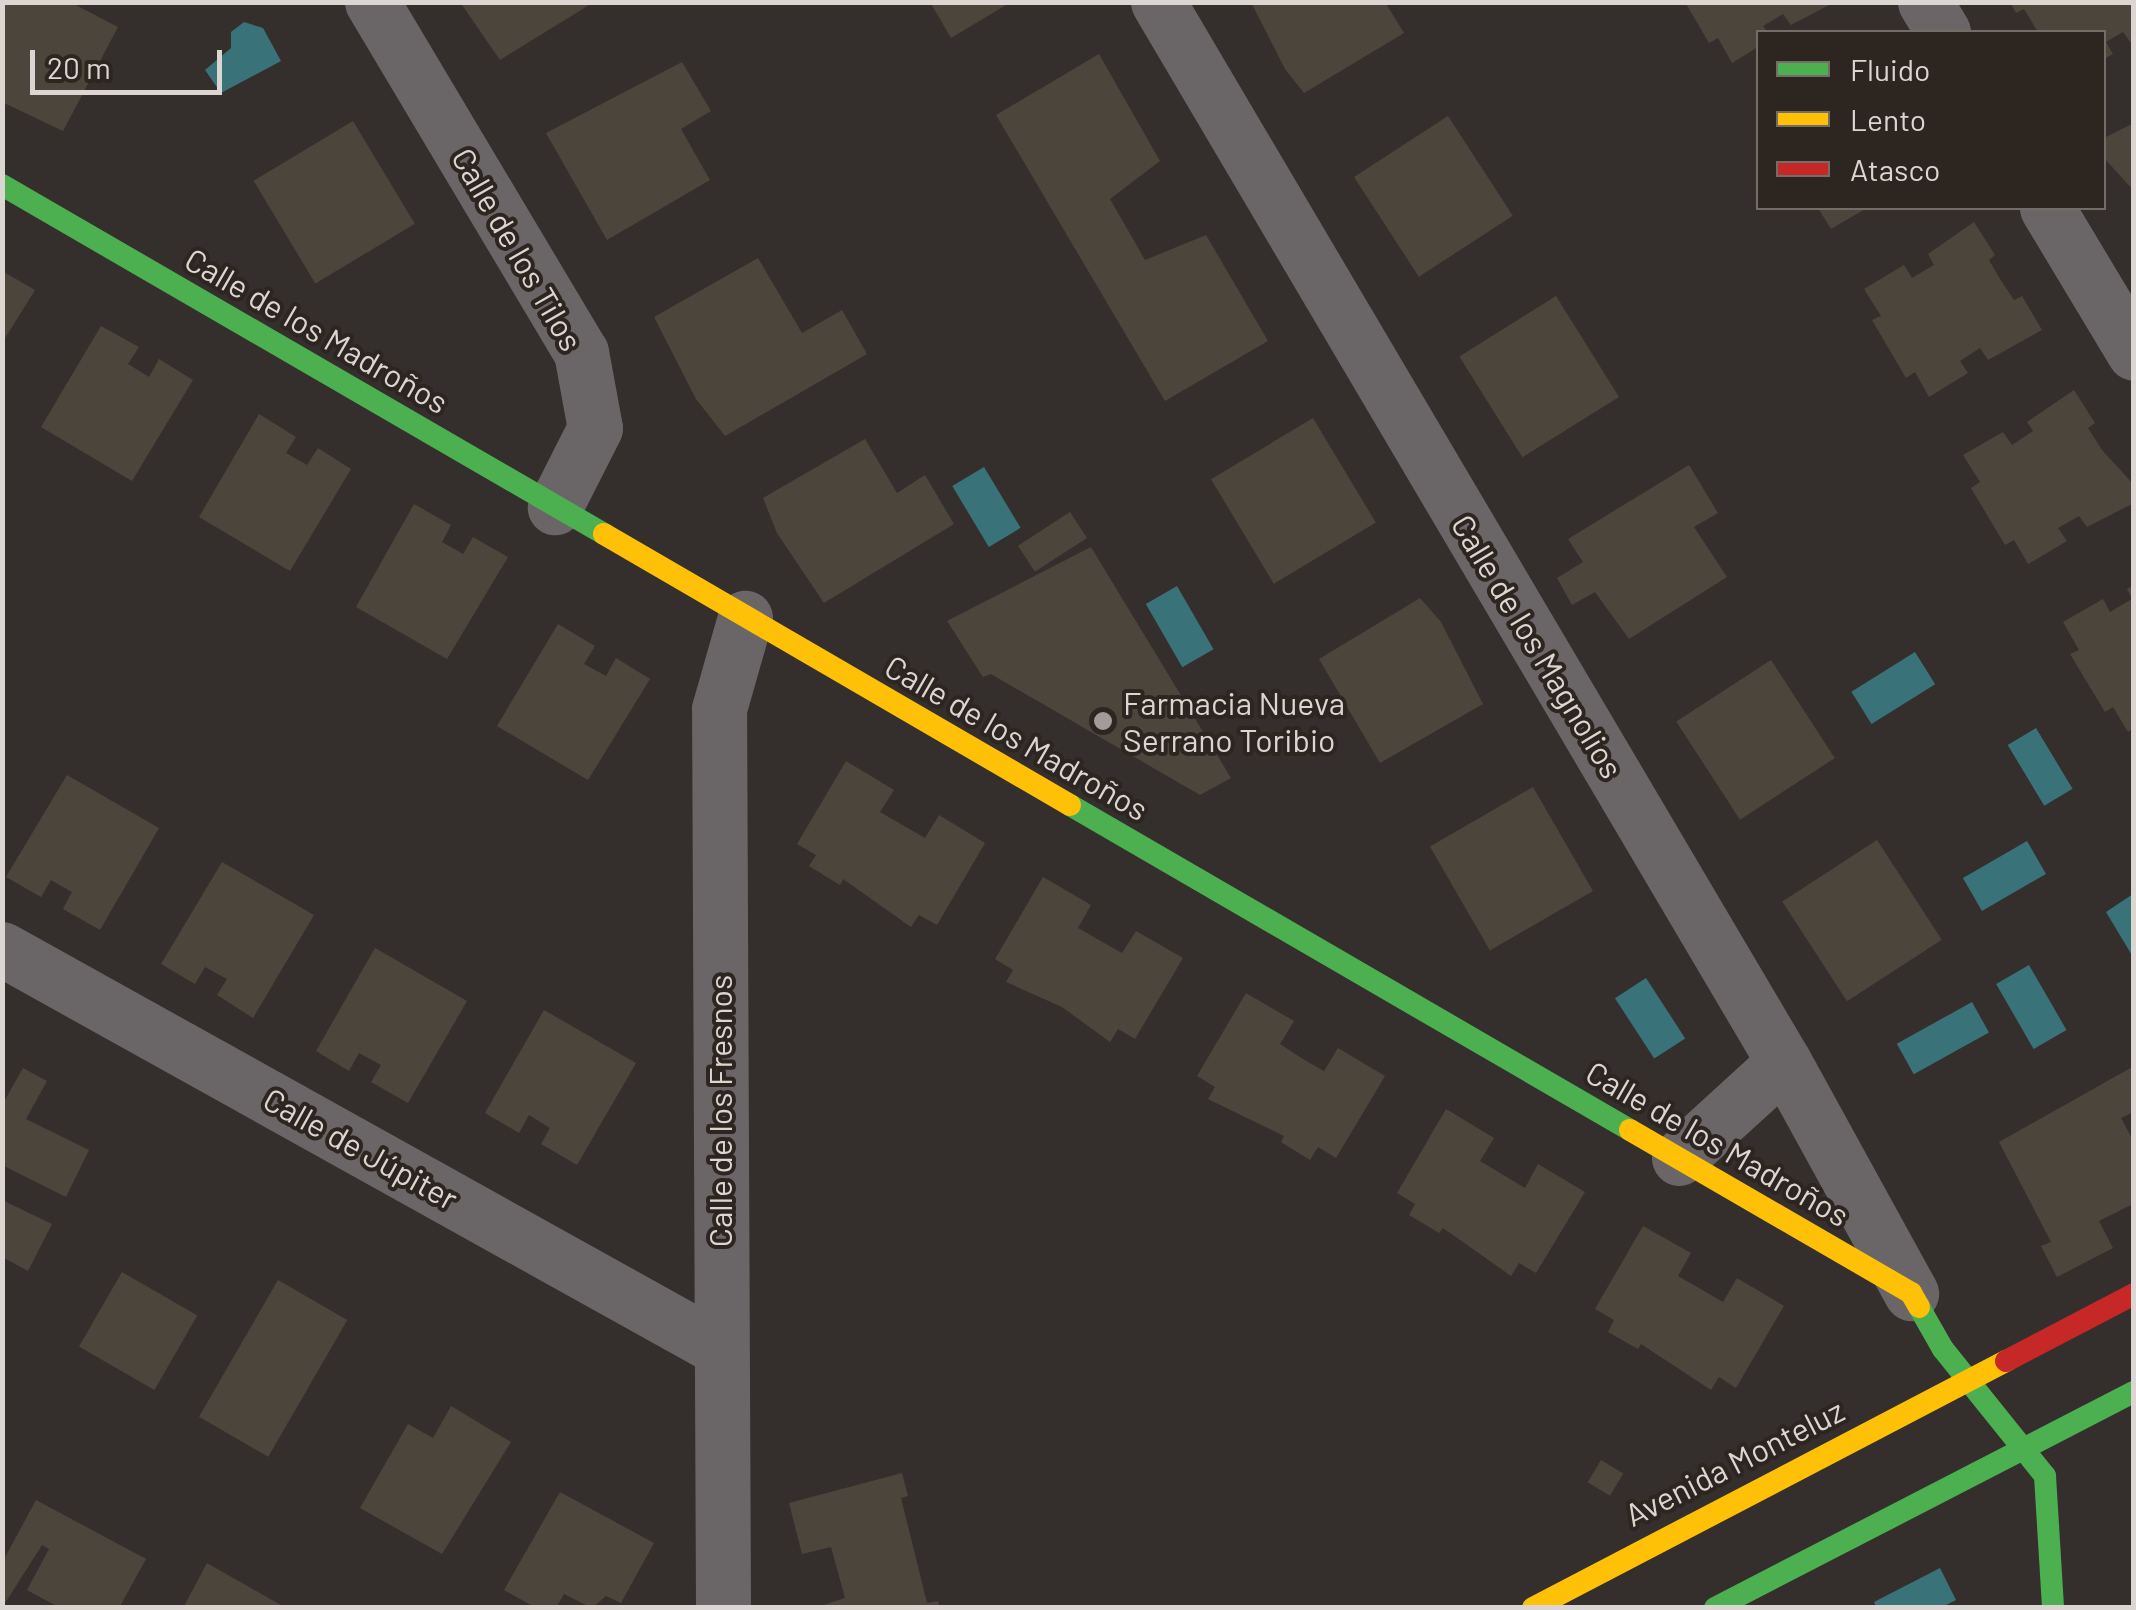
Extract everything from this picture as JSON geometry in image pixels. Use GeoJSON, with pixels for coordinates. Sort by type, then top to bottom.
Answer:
{"type":"FeatureCollection","features":[{"type":"Feature","properties":{"kind":"street","name":"Calle de los Tilos"},"geometry":{"type":"LineString","coordinates":[[372,2],[582,352],[595,428],[555,507]]}},
{"type":"Feature","properties":{"kind":"street","name":"Calle de los Magnolios"},"geometry":{"type":"LineString","coordinates":[[1158,2],[1784,1062],[1911,1293]]}},
{"type":"Feature","properties":{"kind":"street"},"geometry":{"type":"LineString","coordinates":[[1925,2],[1942,30]]}},
{"type":"Feature","properties":{"kind":"street","name":"Calle de los Madroños"},"geometry":{"type":"LineString","coordinates":[[2,185],[1911,1293],[1968,1378]]}},
{"type":"Feature","properties":{"kind":"street"},"geometry":{"type":"LineString","coordinates":[[2048,210],[2134,353]]}},
{"type":"Feature","properties":{"kind":"street","name":"Calle de los Fresnos"},"geometry":{"type":"LineString","coordinates":[[723,1608],[719,709],[746,618]]}},
{"type":"Feature","properties":{"kind":"street","name":"Calle de Júpiter"},"geometry":{"type":"LineString","coordinates":[[2,948],[719,1348]]}},
{"type":"Feature","properties":{"kind":"street"},"geometry":{"type":"LineString","coordinates":[[1678,1158],[1784,1062]]}},
{"type":"Feature","properties":{"kind":"street","name":"Avenida Monteluz"},"geometry":{"type":"LineString","coordinates":[[1533,1608],[2134,1294]]}},
{"type":"Feature","properties":{"kind":"street"},"geometry":{"type":"LineString","coordinates":[[1968,1378],[2026,1446],[2044,1476],[2053,1608]]}},
{"type":"Feature","properties":{"kind":"street"},"geometry":{"type":"LineString","coordinates":[[1716,1608],[2134,1392]]}},
{"type":"Feature","properties":{"kind":"water"},"geometry":{"type":"Polygon","coordinates":[[[244,22],[263,28],[281,61],[221,93],[205,70],[231,48],[231,32],[244,22]]]}},
{"type":"Feature","properties":{"kind":"water"},"geometry":{"type":"Polygon","coordinates":[[[984,467],[1021,528],[989,547],[952,486],[984,467]]]}},
{"type":"Feature","properties":{"kind":"water"},"geometry":{"type":"Polygon","coordinates":[[[1177,586],[1214,649],[1182,667],[1146,604],[1177,586]]]}},
{"type":"Feature","properties":{"kind":"water"},"geometry":{"type":"Polygon","coordinates":[[[1915,652],[1935,684],[1872,724],[1851,692],[1915,652]]]}},
{"type":"Feature","properties":{"kind":"water"},"geometry":{"type":"Polygon","coordinates":[[[2036,728],[2073,789],[2044,806],[2008,745],[2036,728]]]}},
{"type":"Feature","properties":{"kind":"water"},"geometry":{"type":"Polygon","coordinates":[[[2027,841],[2046,874],[1982,911],[1963,878],[2027,841]]]}},
{"type":"Feature","properties":{"kind":"water"},"geometry":{"type":"Polygon","coordinates":[[[2133,894],[2133,957],[2106,912],[2133,894]]]}},
{"type":"Feature","properties":{"kind":"water"},"geometry":{"type":"Polygon","coordinates":[[[2029,965],[2066,1030],[2034,1049],[1996,984],[2029,965]]]}},
{"type":"Feature","properties":{"kind":"water"},"geometry":{"type":"Polygon","coordinates":[[[1646,978],[1685,1038],[1654,1059],[1615,998],[1646,978]]]}},
{"type":"Feature","properties":{"kind":"water"},"geometry":{"type":"Polygon","coordinates":[[[1972,1002],[1989,1033],[1914,1074],[1897,1044],[1972,1002]]]}},
{"type":"Feature","properties":{"kind":"water"},"geometry":{"type":"Polygon","coordinates":[[[1940,1568],[1956,1600],[1942,1607],[1876,1607],[1874,1602],[1940,1568]]]}},
{"type":"Feature","properties":{"kind":"building"},"geometry":{"type":"Polygon","coordinates":[[[2,2],[70,2],[118,27],[63,131],[2,102],[2,2]]]}},
{"type":"Feature","properties":{"kind":"building"},"geometry":{"type":"Polygon","coordinates":[[[460,2],[594,2],[500,60],[460,2]]]}},
{"type":"Feature","properties":{"kind":"building"},"geometry":{"type":"Polygon","coordinates":[[[930,2],[1011,2],[951,38],[930,2]]]}},
{"type":"Feature","properties":{"kind":"building"},"geometry":{"type":"Polygon","coordinates":[[[1251,2],[1385,2],[1404,33],[1304,93],[1285,69],[1251,2]]]}},
{"type":"Feature","properties":{"kind":"building"},"geometry":{"type":"Polygon","coordinates":[[[1685,2],[1835,2],[1791,25],[1783,14],[1763,26],[1766,30],[1756,30],[1756,48],[1732,63],[1718,38],[1709,43],[1685,2]]]}},
{"type":"Feature","properties":{"kind":"building"},"geometry":{"type":"Polygon","coordinates":[[[2010,2],[2134,2],[2134,47],[2123,32],[2106,42],[2106,30],[2037,30],[2024,9],[2016,13],[2010,2]]]}},
{"type":"Feature","properties":{"kind":"building"},"geometry":{"type":"Polygon","coordinates":[[[1099,54],[1160,161],[1110,199],[1145,260],[1206,235],[1268,341],[1165,401],[996,115],[1099,54]]]}},
{"type":"Feature","properties":{"kind":"building"},"geometry":{"type":"Polygon","coordinates":[[[682,62],[711,111],[681,129],[710,180],[607,240],[546,133],[682,62]]]}},
{"type":"Feature","properties":{"kind":"building"},"geometry":{"type":"Polygon","coordinates":[[[1448,116],[1513,216],[1419,277],[1354,177],[1448,116]]]}},
{"type":"Feature","properties":{"kind":"building"},"geometry":{"type":"Polygon","coordinates":[[[353,121],[415,224],[315,284],[254,181],[353,121]]]}},
{"type":"Feature","properties":{"kind":"building"},"geometry":{"type":"Polygon","coordinates":[[[2134,123],[2134,191],[2106,160],[2106,137],[2134,123]]]}},
{"type":"Feature","properties":{"kind":"building"},"geometry":{"type":"Polygon","coordinates":[[[1819,210],[1864,210],[1831,229],[1819,210]]]}},
{"type":"Feature","properties":{"kind":"building"},"geometry":{"type":"Polygon","coordinates":[[[1974,222],[1995,255],[1989,260],[2000,279],[2014,300],[2022,296],[2042,330],[1988,360],[1980,348],[1960,361],[1968,373],[1929,397],[1915,372],[1906,378],[1872,320],[1881,316],[1864,289],[1904,265],[1912,278],[1934,265],[1928,254],[1974,222]]]}},
{"type":"Feature","properties":{"kind":"building"},"geometry":{"type":"Polygon","coordinates":[[[758,258],[802,333],[842,310],[867,354],[725,436],[696,399],[654,317],[758,258]]]}},
{"type":"Feature","properties":{"kind":"building"},"geometry":{"type":"Polygon","coordinates":[[[2,271],[35,290],[2,343],[2,271]]]}},
{"type":"Feature","properties":{"kind":"building"},"geometry":{"type":"Polygon","coordinates":[[[1556,296],[1619,397],[1522,457],[1459,356],[1556,296]]]}},
{"type":"Feature","properties":{"kind":"building"},"geometry":{"type":"Polygon","coordinates":[[[101,326],[139,347],[128,364],[149,377],[159,359],[193,380],[132,481],[41,427],[101,326]]]}},
{"type":"Feature","properties":{"kind":"building"},"geometry":{"type":"Polygon","coordinates":[[[2074,390],[2095,423],[2088,428],[2134,485],[2134,503],[2087,527],[2079,516],[2058,528],[2067,541],[2028,564],[2014,540],[2005,545],[1971,488],[1980,482],[1963,455],[2003,432],[2012,445],[2033,431],[2027,422],[2074,390]]]}},
{"type":"Feature","properties":{"kind":"building"},"geometry":{"type":"Polygon","coordinates":[[[259,414],[296,437],[286,453],[307,465],[318,448],[351,469],[290,571],[199,517],[259,414]]]}},
{"type":"Feature","properties":{"kind":"building"},"geometry":{"type":"Polygon","coordinates":[[[1313,418],[1376,523],[1274,584],[1211,479],[1313,418]]]}},
{"type":"Feature","properties":{"kind":"building"},"geometry":{"type":"Polygon","coordinates":[[[865,439],[897,493],[925,475],[954,524],[824,603],[777,533],[763,498],[865,439]]]}},
{"type":"Feature","properties":{"kind":"building"},"geometry":{"type":"Polygon","coordinates":[[[1689,465],[1718,513],[1694,527],[1727,577],[1629,639],[1595,592],[1572,605],[1557,578],[1583,562],[1568,539],[1689,465]]]}},
{"type":"Feature","properties":{"kind":"building"},"geometry":{"type":"Polygon","coordinates":[[[414,504],[451,525],[442,542],[463,554],[473,537],[508,557],[447,659],[356,607],[414,504]]]}},
{"type":"Feature","properties":{"kind":"building"},"geometry":{"type":"Polygon","coordinates":[[[1070,512],[1087,538],[1035,572],[1018,546],[1070,512]]]}},
{"type":"Feature","properties":{"kind":"building"},"geometry":{"type":"Polygon","coordinates":[[[1091,547],[1231,778],[1200,795],[991,674],[983,677],[947,621],[1091,547]]]}},
{"type":"Feature","properties":{"kind":"building"},"geometry":{"type":"Polygon","coordinates":[[[2134,585],[2134,728],[2128,732],[2113,707],[2105,712],[2070,654],[2079,650],[2063,622],[2103,599],[2110,612],[2132,599],[2127,589],[2134,585]]]}},
{"type":"Feature","properties":{"kind":"building"},"geometry":{"type":"Polygon","coordinates":[[[1420,598],[1441,622],[1483,704],[1380,763],[1319,659],[1420,598]]]}},
{"type":"Feature","properties":{"kind":"building"},"geometry":{"type":"Polygon","coordinates":[[[558,624],[595,646],[584,664],[606,676],[616,658],[650,679],[588,780],[497,726],[558,624]]]}},
{"type":"Feature","properties":{"kind":"building"},"geometry":{"type":"Polygon","coordinates":[[[1771,660],[1835,758],[1740,820],[1676,722],[1771,660]]]}},
{"type":"Feature","properties":{"kind":"building"},"geometry":{"type":"Polygon","coordinates":[[[846,761],[894,790],[880,812],[925,838],[939,815],[985,843],[937,925],[919,915],[911,927],[843,879],[840,885],[809,866],[816,855],[797,844],[846,761]]]}},
{"type":"Feature","properties":{"kind":"building"},"geometry":{"type":"Polygon","coordinates":[[[67,775],[159,828],[100,930],[63,909],[72,892],[51,880],[41,897],[6,877],[67,775]]]}},
{"type":"Feature","properties":{"kind":"building"},"geometry":{"type":"Polygon","coordinates":[[[1533,787],[1593,891],[1490,950],[1430,847],[1533,787]]]}},
{"type":"Feature","properties":{"kind":"building"},"geometry":{"type":"Polygon","coordinates":[[[1877,840],[1942,940],[1847,1001],[1782,902],[1877,840]]]}},
{"type":"Feature","properties":{"kind":"building"},"geometry":{"type":"Polygon","coordinates":[[[222,862],[314,915],[253,1018],[217,995],[227,979],[205,967],[195,984],[161,964],[222,862]]]}},
{"type":"Feature","properties":{"kind":"building"},"geometry":{"type":"Polygon","coordinates":[[[1043,877],[1091,905],[1078,928],[1122,953],[1136,931],[1183,958],[1135,1039],[1118,1029],[1110,1042],[1062,1007],[1006,982],[1013,970],[995,959],[1043,877]]]}},
{"type":"Feature","properties":{"kind":"building"},"geometry":{"type":"Polygon","coordinates":[[[375,948],[467,1001],[408,1103],[371,1082],[381,1065],[359,1053],[349,1071],[316,1051],[375,948]]]}},
{"type":"Feature","properties":{"kind":"building"},"geometry":{"type":"Polygon","coordinates":[[[1246,993],[1294,1021],[1280,1044],[1303,1059],[1324,1071],[1338,1048],[1385,1076],[1336,1158],[1318,1147],[1310,1160],[1281,1142],[1284,1136],[1208,1099],[1215,1087],[1197,1076],[1246,993]]]}},
{"type":"Feature","properties":{"kind":"building"},"geometry":{"type":"Polygon","coordinates":[[[544,1010],[636,1063],[577,1165],[541,1144],[550,1128],[529,1115],[519,1133],[485,1113],[544,1010]]]}},
{"type":"Feature","properties":{"kind":"building"},"geometry":{"type":"Polygon","coordinates":[[[2134,1066],[2134,1112],[2121,1118],[2134,1142],[2133,1204],[2099,1221],[2113,1248],[2057,1277],[2041,1246],[2051,1242],[1999,1142],[2134,1066]]]}},
{"type":"Feature","properties":{"kind":"building"},"geometry":{"type":"Polygon","coordinates":[[[23,1068],[47,1081],[26,1119],[89,1150],[66,1197],[2,1165],[2,1105],[23,1068]]]}},
{"type":"Feature","properties":{"kind":"building"},"geometry":{"type":"Polygon","coordinates":[[[1446,1109],[1494,1138],[1480,1161],[1525,1188],[1538,1164],[1585,1192],[1536,1273],[1519,1263],[1511,1276],[1443,1228],[1439,1233],[1409,1215],[1415,1204],[1397,1193],[1446,1109]]]}},
{"type":"Feature","properties":{"kind":"building"},"geometry":{"type":"Polygon","coordinates":[[[2,1200],[52,1224],[28,1271],[2,1257],[2,1200]]]}},
{"type":"Feature","properties":{"kind":"building"},"geometry":{"type":"Polygon","coordinates":[[[1643,1226],[1691,1253],[1678,1276],[1723,1302],[1737,1278],[1784,1306],[1736,1388],[1719,1377],[1711,1390],[1641,1344],[1638,1349],[1608,1332],[1614,1320],[1595,1309],[1643,1226]]]}},
{"type":"Feature","properties":{"kind":"building"},"geometry":{"type":"Polygon","coordinates":[[[122,1272],[197,1316],[154,1390],[79,1346],[122,1272]]]}},
{"type":"Feature","properties":{"kind":"building"},"geometry":{"type":"Polygon","coordinates":[[[278,1280],[347,1320],[268,1457],[199,1417],[278,1280]]]}},
{"type":"Feature","properties":{"kind":"building"},"geometry":{"type":"Polygon","coordinates":[[[451,1406],[511,1442],[442,1554],[360,1508],[408,1424],[433,1438],[451,1406]]]}},
{"type":"Feature","properties":{"kind":"building"},"geometry":{"type":"Polygon","coordinates":[[[1601,1460],[1623,1473],[1610,1496],[1588,1482],[1601,1460]]]}},
{"type":"Feature","properties":{"kind":"building"},"geometry":{"type":"Polygon","coordinates":[[[902,1473],[908,1496],[901,1498],[927,1603],[938,1601],[940,1608],[815,1608],[845,1598],[831,1547],[802,1554],[789,1503],[902,1473]]]}},
{"type":"Feature","properties":{"kind":"building"},"geometry":{"type":"Polygon","coordinates":[[[560,1492],[654,1543],[621,1603],[606,1596],[592,1608],[564,1594],[556,1608],[536,1608],[504,1590],[560,1492]]]}},
{"type":"Feature","properties":{"kind":"building"},"geometry":{"type":"Polygon","coordinates":[[[36,1500],[146,1559],[119,1608],[60,1608],[27,1590],[49,1549],[42,1545],[2,1608],[2,1563],[36,1500]]]}},
{"type":"Feature","properties":{"kind":"building"},"geometry":{"type":"Polygon","coordinates":[[[207,1563],[286,1608],[183,1608],[207,1563]]]}},
{"type":"Feature","properties":{"kind":"traffic: fast"},"geometry":{"type":"LineString","coordinates":[[2,185],[604,534]]}},
{"type":"Feature","properties":{"kind":"traffic: fast"},"geometry":{"type":"LineString","coordinates":[[1070,805],[1630,1130]]}},
{"type":"Feature","properties":{"kind":"traffic: fast"},"geometry":{"type":"LineString","coordinates":[[1919,1307],[1943,1349],[2045,1476],[2053,1608]]}},
{"type":"Feature","properties":{"kind":"traffic: fast"},"geometry":{"type":"LineString","coordinates":[[1715,1608],[2134,1392]]}},
{"type":"Feature","properties":{"kind":"traffic: slow"},"geometry":{"type":"LineString","coordinates":[[604,534],[1070,805]]}},
{"type":"Feature","properties":{"kind":"traffic: slow"},"geometry":{"type":"LineString","coordinates":[[1630,1130],[1911,1293],[1919,1307]]}},
{"type":"Feature","properties":{"kind":"traffic: slow"},"geometry":{"type":"LineString","coordinates":[[1533,1608],[2006,1361]]}},
{"type":"Feature","properties":{"kind":"traffic: jam"},"geometry":{"type":"LineString","coordinates":[[2006,1361],[2134,1294]]}},
{"type":"Feature","properties":{"kind":"place","name":"Farmacia Nueva Serrano Toribio"},"geometry":{"type":"Point","coordinates":[1103,721]}}]}
